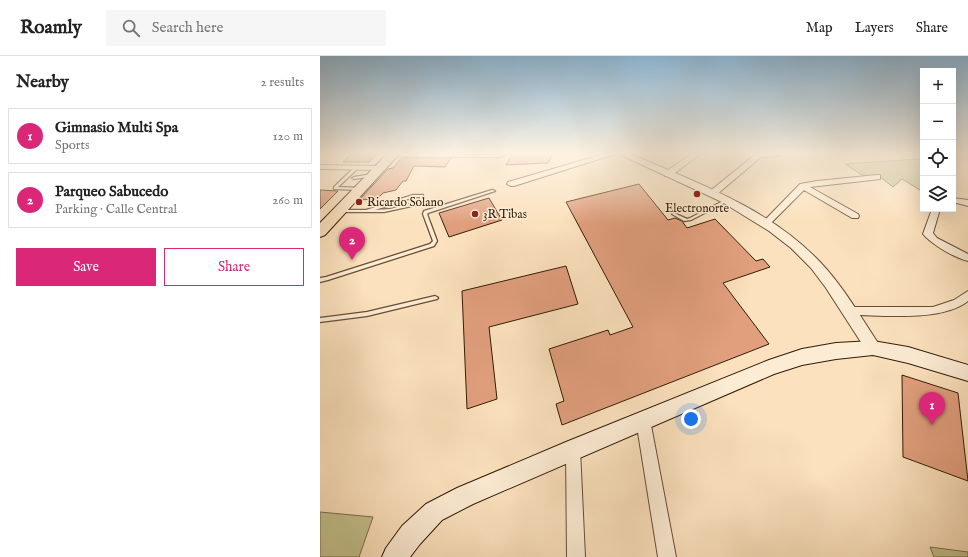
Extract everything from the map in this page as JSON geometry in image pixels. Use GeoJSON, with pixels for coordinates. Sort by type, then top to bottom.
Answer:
{"type":"FeatureCollection","features":[{"type":"Feature","properties":{"kind":"main road"},"geometry":{"type":"LineString","coordinates":[[320,232],[340,211],[357,183],[366,177]]}},
{"type":"Feature","properties":{"kind":"main road"},"geometry":{"type":"LineString","coordinates":[[395,557],[411,535],[434,512],[465,496],[642,420],[769,368],[802,357],[836,351],[873,348],[908,355],[968,372]]}},
{"type":"Feature","properties":{"kind":"street"},"geometry":{"type":"LineString","coordinates":[[511,184],[533,177]]}},
{"type":"Feature","properties":{"kind":"street"},"geometry":{"type":"LineString","coordinates":[[676,177],[728,200],[766,224],[795,246],[815,265],[850,311],[873,348]]}},
{"type":"Feature","properties":{"kind":"street"},"geometry":{"type":"LineString","coordinates":[[713,193],[732,177]]}},
{"type":"Feature","properties":{"kind":"street"},"geometry":{"type":"LineString","coordinates":[[766,224],[803,186],[817,183],[873,177]]}},
{"type":"Feature","properties":{"kind":"street"},"geometry":{"type":"LineString","coordinates":[[803,186],[855,216]]}},
{"type":"Feature","properties":{"kind":"street"},"geometry":{"type":"LineString","coordinates":[[956,201],[968,203]]}},
{"type":"Feature","properties":{"kind":"street"},"geometry":{"type":"LineString","coordinates":[[935,212],[928,234],[934,240],[968,258]]}},
{"type":"Feature","properties":{"kind":"street"},"geometry":{"type":"LineString","coordinates":[[850,311],[933,311],[958,303],[968,295]]}},
{"type":"Feature","properties":{"kind":"street"},"geometry":{"type":"LineString","coordinates":[[642,420],[667,557]]}},
{"type":"Feature","properties":{"kind":"street"},"geometry":{"type":"LineString","coordinates":[[573,449],[576,557]]}},
{"type":"Feature","properties":{"kind":"lane"},"geometry":{"type":"LineString","coordinates":[[347,177],[335,188],[357,183]]}},
{"type":"Feature","properties":{"kind":"lane"},"geometry":{"type":"LineString","coordinates":[[320,280],[432,245],[435,241],[425,214],[426,212],[493,191]]}},
{"type":"Feature","properties":{"kind":"lane"},"geometry":{"type":"LineString","coordinates":[[340,211],[366,211],[390,210],[420,203],[422,201],[422,196],[414,196],[366,211]]}},
{"type":"Feature","properties":{"kind":"lane"},"geometry":{"type":"LineString","coordinates":[[674,214],[686,220],[691,219],[728,200]]}},
{"type":"Feature","properties":{"kind":"lane"},"geometry":{"type":"LineString","coordinates":[[320,320],[367,314],[435,298]]}},
{"type":"Feature","properties":{"kind":"shaded area"},"geometry":{"type":"Polygon","coordinates":[[[881,177],[920,177],[920,190],[902,179],[893,187],[881,177]]]}},
{"type":"Feature","properties":{"kind":"shaded area"},"geometry":{"type":"Polygon","coordinates":[[[320,512],[373,517],[359,557],[320,557],[320,512]]]}},
{"type":"Feature","properties":{"kind":"shaded area"},"geometry":{"type":"Polygon","coordinates":[[[930,547],[968,552],[968,557],[934,557],[930,547]]]}},
{"type":"Feature","properties":{"kind":"building"},"geometry":{"type":"Polygon","coordinates":[[[380,177],[408,177],[396,190],[383,193],[377,199],[359,200],[380,177]]]}},
{"type":"Feature","properties":{"kind":"building"},"geometry":{"type":"Polygon","coordinates":[[[639,184],[668,220],[675,218],[682,221],[687,228],[715,219],[756,261],[763,259],[770,267],[723,283],[769,344],[562,425],[556,404],[564,401],[549,349],[608,330],[610,335],[633,327],[566,202],[639,184]]]}},
{"type":"Feature","properties":{"kind":"building"},"geometry":{"type":"Polygon","coordinates":[[[320,190],[338,191],[320,209],[320,190]]]}},
{"type":"Feature","properties":{"kind":"building"},"geometry":{"type":"Polygon","coordinates":[[[489,198],[502,220],[449,237],[439,213],[489,198]]]}},
{"type":"Feature","properties":{"kind":"building"},"geometry":{"type":"Polygon","coordinates":[[[566,266],[578,304],[489,327],[497,399],[467,409],[462,291],[566,266]]]}},
{"type":"Feature","properties":{"kind":"building"},"geometry":{"type":"Polygon","coordinates":[[[902,375],[958,393],[968,481],[903,457],[902,375]]]}},
{"type":"Feature","properties":{"kind":"place","name":"Electronorte"},"geometry":{"type":"Point","coordinates":[697,194]}},
{"type":"Feature","properties":{"kind":"place","name":"Ricardo Solano"},"geometry":{"type":"Point","coordinates":[359,202]}},
{"type":"Feature","properties":{"kind":"place","name":"3R Tibas"},"geometry":{"type":"Point","coordinates":[475,214]}},
{"type":"Feature","properties":{"kind":"place","name":"Parqueo Sabucedo"},"geometry":{"type":"Point","coordinates":[352,260]}},
{"type":"Feature","properties":{"kind":"place","name":"Gimnasio Multi Spa"},"geometry":{"type":"Point","coordinates":[932,425]}}]}
